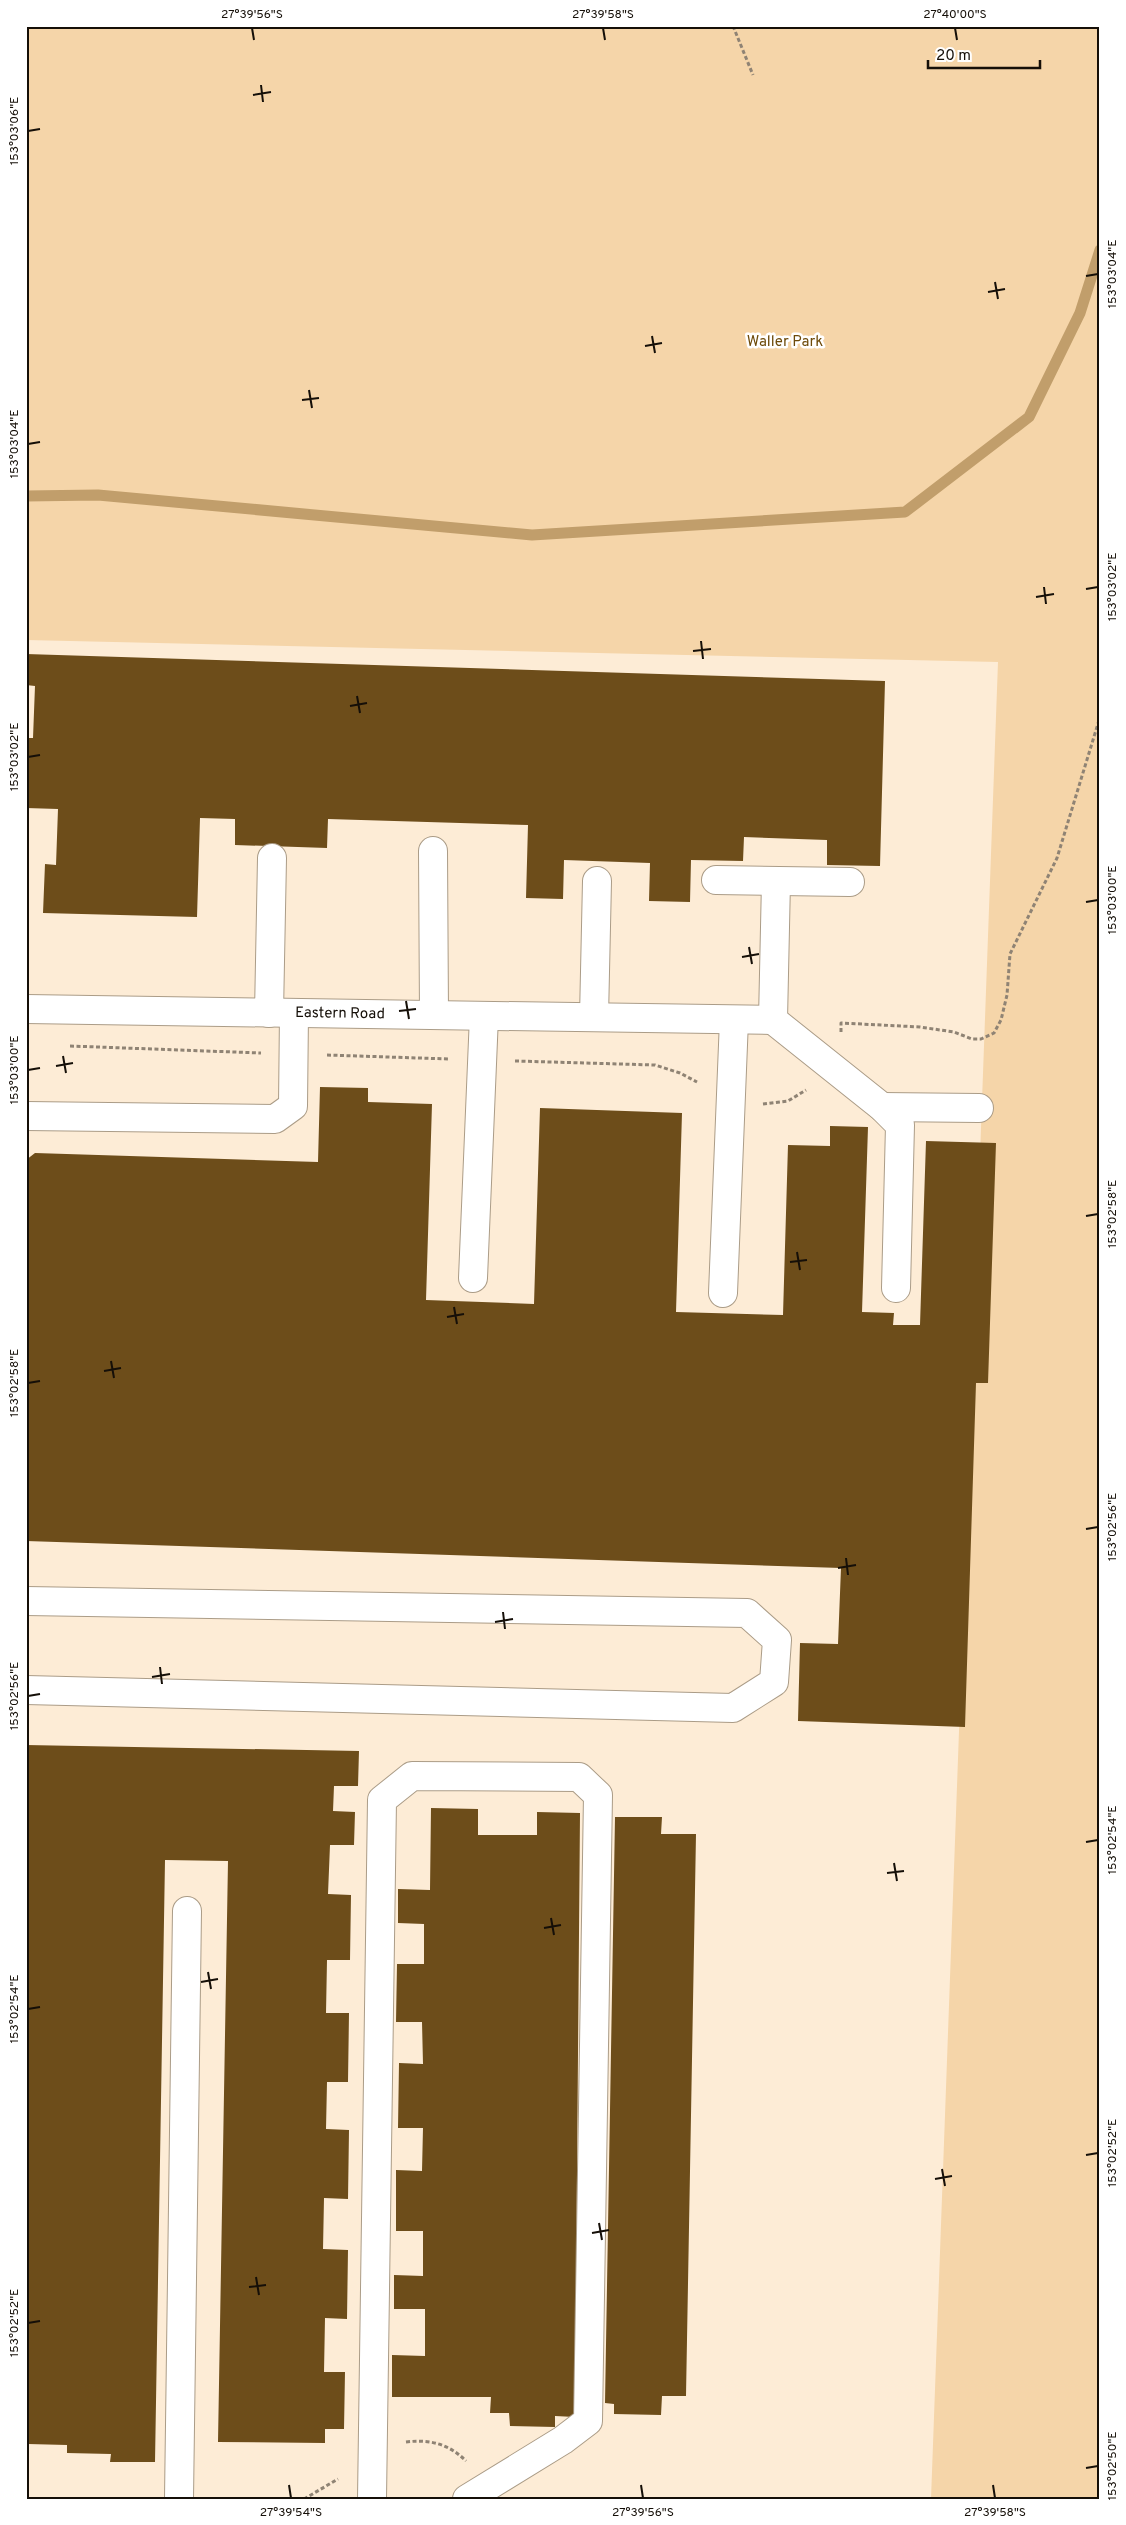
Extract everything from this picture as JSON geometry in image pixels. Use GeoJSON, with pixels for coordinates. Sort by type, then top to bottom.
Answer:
{"type":"FeatureCollection","features":[{"type":"Feature","properties":{"kind":"street"},"geometry":{"type":"LineString","coordinates":[[433,851],[434,1015]]}},
{"type":"Feature","properties":{"kind":"street"},"geometry":{"type":"LineString","coordinates":[[26,1116],[275,1119],[293,1106],[281,1013],[272,858]]}},
{"type":"Feature","properties":{"kind":"street"},"geometry":{"type":"LineString","coordinates":[[716,880],[850,882]]}},
{"type":"Feature","properties":{"kind":"street"},"geometry":{"type":"LineString","coordinates":[[594,1018],[597,881]]}},
{"type":"Feature","properties":{"kind":"street"},"geometry":{"type":"LineString","coordinates":[[776,881],[773,1020],[882,1106],[900,1124],[896,1288]]}},
{"type":"Feature","properties":{"kind":"street","name":"Eastern Road"},"geometry":{"type":"LineString","coordinates":[[26,1009],[773,1020]]}},
{"type":"Feature","properties":{"kind":"street"},"geometry":{"type":"LineString","coordinates":[[473,1278],[484,1016]]}},
{"type":"Feature","properties":{"kind":"street"},"geometry":{"type":"LineString","coordinates":[[723,1293],[734,1020]]}},
{"type":"Feature","properties":{"kind":"street"},"geometry":{"type":"LineString","coordinates":[[882,1106],[979,1108]]}},
{"type":"Feature","properties":{"kind":"street"},"geometry":{"type":"LineString","coordinates":[[26,1601],[747,1613],[777,1640],[774,1682],[733,1708],[26,1690]]}},
{"type":"Feature","properties":{"kind":"street"},"geometry":{"type":"LineString","coordinates":[[372,2499],[382,1800],[412,1776],[579,1777],[598,1795],[588,2421],[563,2440],[467,2499]]}},
{"type":"Feature","properties":{"kind":"street"},"geometry":{"type":"LineString","coordinates":[[178,2499],[187,1911]]}},
{"type":"Feature","properties":{"kind":"path"},"geometry":{"type":"LineString","coordinates":[[733,26],[753,75]]}},
{"type":"Feature","properties":{"kind":"path"},"geometry":{"type":"LineString","coordinates":[[841,1023],[920,1027],[954,1032],[972,1039],[980,1039],[994,1033],[1001,1020],[1007,996],[1010,954],[1057,858],[1100,717]]}},
{"type":"Feature","properties":{"kind":"green space","name":"Waller Park"},"geometry":{"type":"Polygon","coordinates":[[[26,26],[1100,26],[1100,2499],[931,2499],[998,662],[26,640],[26,26]]]}},
{"type":"Feature","properties":{"kind":"building"},"geometry":{"type":"Polygon","coordinates":[[[26,654],[885,681],[880,866],[827,865],[827,840],[744,837],[743,861],[691,860],[690,902],[649,901],[650,863],[564,860],[563,899],[526,898],[528,825],[328,819],[327,848],[235,845],[235,819],[200,818],[197,917],[43,913],[45,864],[56,865],[58,809],[26,808],[26,738],[33,738],[35,686],[26,685],[26,654]]]}},
{"type":"Feature","properties":{"kind":"building"},"geometry":{"type":"Polygon","coordinates":[[[320,1087],[368,1088],[368,1102],[432,1104],[426,1300],[534,1304],[540,1108],[682,1113],[676,1312],[783,1315],[788,1145],[830,1146],[830,1126],[868,1127],[862,1312],[894,1313],[893,1325],[920,1325],[926,1141],[996,1143],[988,1383],[976,1383],[965,1727],[798,1721],[800,1643],[838,1644],[841,1568],[26,1541],[26,1160],[35,1153],[318,1162],[320,1087]]]}},
{"type":"Feature","properties":{"kind":"building"},"geometry":{"type":"Polygon","coordinates":[[[26,1745],[359,1751],[358,1786],[334,1786],[333,1811],[355,1812],[354,1845],[330,1845],[328,1894],[351,1895],[350,1960],[327,1960],[326,2013],[349,2013],[348,2082],[327,2082],[326,2129],[349,2130],[348,2199],[324,2198],[323,2249],[348,2250],[347,2319],[325,2318],[324,2372],[345,2372],[344,2429],[325,2429],[325,2443],[218,2442],[228,1861],[165,1860],[155,2462],[110,2462],[111,2454],[67,2453],[67,2445],[28,2444],[29,2433],[26,2433],[26,1745]]]}},
{"type":"Feature","properties":{"kind":"building"},"geometry":{"type":"Polygon","coordinates":[[[431,1808],[478,1809],[478,1835],[537,1835],[537,1812],[580,1813],[575,2417],[555,2416],[555,2427],[510,2426],[509,2413],[490,2413],[491,2397],[392,2397],[392,2355],[425,2356],[425,2309],[394,2309],[394,2275],[423,2276],[423,2231],[396,2231],[396,2170],[422,2171],[423,2128],[398,2128],[399,2063],[423,2064],[422,2022],[396,2022],[397,1964],[424,1964],[424,1924],[398,1923],[398,1889],[430,1890],[431,1808]]]}},
{"type":"Feature","properties":{"kind":"building"},"geometry":{"type":"Polygon","coordinates":[[[615,1817],[662,1817],[661,1834],[696,1834],[686,2396],[662,2396],[661,2415],[614,2414],[614,2404],[605,2403],[615,1817]]]}},
{"type":"Feature","properties":{"kind":"waterway"},"geometry":{"type":"LineString","coordinates":[[26,496],[98,495],[532,535],[905,512],[1029,417],[1080,313],[1100,250]]}}]}
